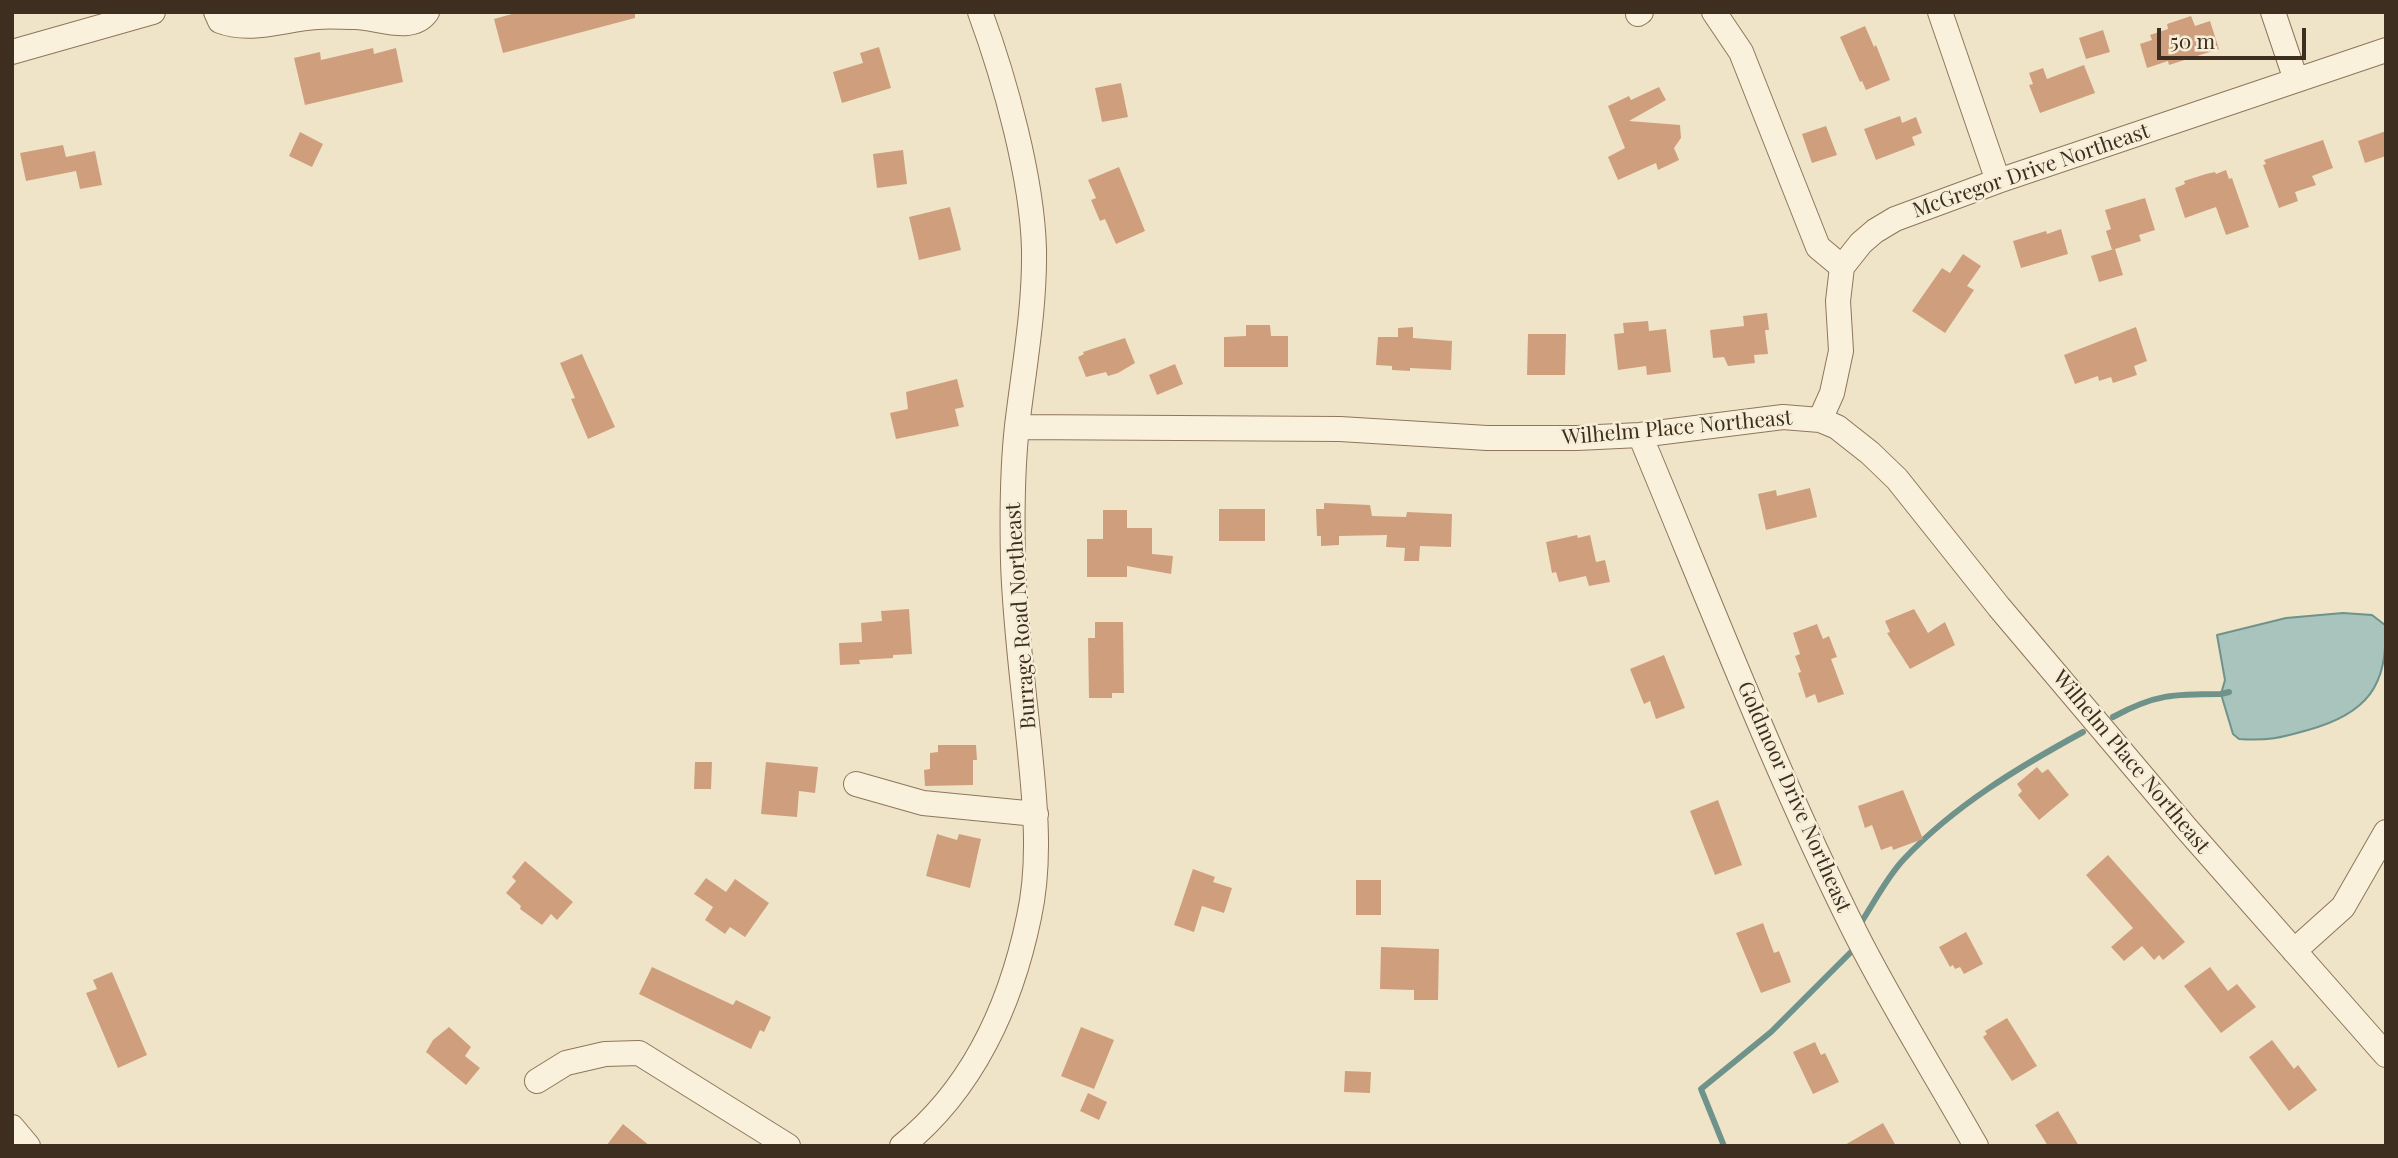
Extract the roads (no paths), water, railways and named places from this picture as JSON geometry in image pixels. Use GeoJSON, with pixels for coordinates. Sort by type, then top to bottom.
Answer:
{"type":"FeatureCollection","features":[{"type":"Feature","properties":{"kind":"street"},"geometry":{"type":"LineString","coordinates":[[12,52],[153,12]]}},
{"type":"Feature","properties":{"kind":"street"},"geometry":{"type":"LineString","coordinates":[[216,12],[220,20],[232,26],[254,26],[315,17],[361,17],[407,24],[425,16],[427,12]]}},
{"type":"Feature","properties":{"kind":"street","name":"Burrage Road Northeast"},"geometry":{"type":"LineString","coordinates":[[902,1146],[930,1121],[968,1075],[998,1021],[1030,915],[1034,879],[1035,814],[1013,565],[1013,471],[1028,345],[1034,245],[1030,207],[1016,137],[992,45],[980,12]]}},
{"type":"Feature","properties":{"kind":"street"},"geometry":{"type":"LineString","coordinates":[[1714,12],[1741,52],[1818,247],[1842,267],[1838,302],[1841,351],[1832,393],[1820,421]]}},
{"type":"Feature","properties":{"kind":"street"},"geometry":{"type":"LineString","coordinates":[[1940,12],[1998,181]]}},
{"type":"Feature","properties":{"kind":"street"},"geometry":{"type":"LineString","coordinates":[[2273,12],[2296,80]]}},
{"type":"Feature","properties":{"kind":"street","name":"McGregor Drive Northeast"},"geometry":{"type":"LineString","coordinates":[[1842,267],[1861,243],[1895,219],[1998,181],[2386,50]]}},
{"type":"Feature","properties":{"kind":"street","name":"Wilhelm Place Northeast"},"geometry":{"type":"LineString","coordinates":[[1017,427],[1340,429],[1488,438],[1577,438],[1640,435],[1783,418],[1820,421],[1849,435],[1897,479],[1999,607],[2177,818],[2386,1055]]}},
{"type":"Feature","properties":{"kind":"street","name":"Goldmoor Drive Northeast"},"geometry":{"type":"LineString","coordinates":[[1640,435],[1758,722],[1855,932],[1894,1006],[1976,1146]]}},
{"type":"Feature","properties":{"kind":"street"},"geometry":{"type":"LineString","coordinates":[[856,784],[923,803],[1035,814]]}},
{"type":"Feature","properties":{"kind":"street"},"geometry":{"type":"LineString","coordinates":[[2294,951],[2343,907],[2386,832]]}},
{"type":"Feature","properties":{"kind":"street"},"geometry":{"type":"LineString","coordinates":[[537,1082],[565,1063],[605,1054],[639,1053],[788,1146]]}},
{"type":"Feature","properties":{"kind":"street"},"geometry":{"type":"LineString","coordinates":[[12,1127],[28,1146]]}},
{"type":"Feature","properties":{"kind":"water"},"geometry":{"type":"Polygon","coordinates":[[[2343,613],[2372,615],[2385,625],[2383,665],[2370,694],[2359,706],[2345,715],[2308,730],[2266,739],[2239,739],[2233,734],[2221,694],[2225,680],[2217,635],[2286,618],[2343,613]]]}},
{"type":"Feature","properties":{"kind":"waterway"},"geometry":{"type":"LineString","coordinates":[[2113,717],[2165,697],[2229,692]]}},
{"type":"Feature","properties":{"kind":"waterway"},"geometry":{"type":"LineString","coordinates":[[1862,921],[1898,866],[1944,821],[2012,773],[2083,732]]}},
{"type":"Feature","properties":{"kind":"waterway"},"geometry":{"type":"LineString","coordinates":[[1724,1146],[1701,1089],[1771,1032],[1853,950]]}}]}
